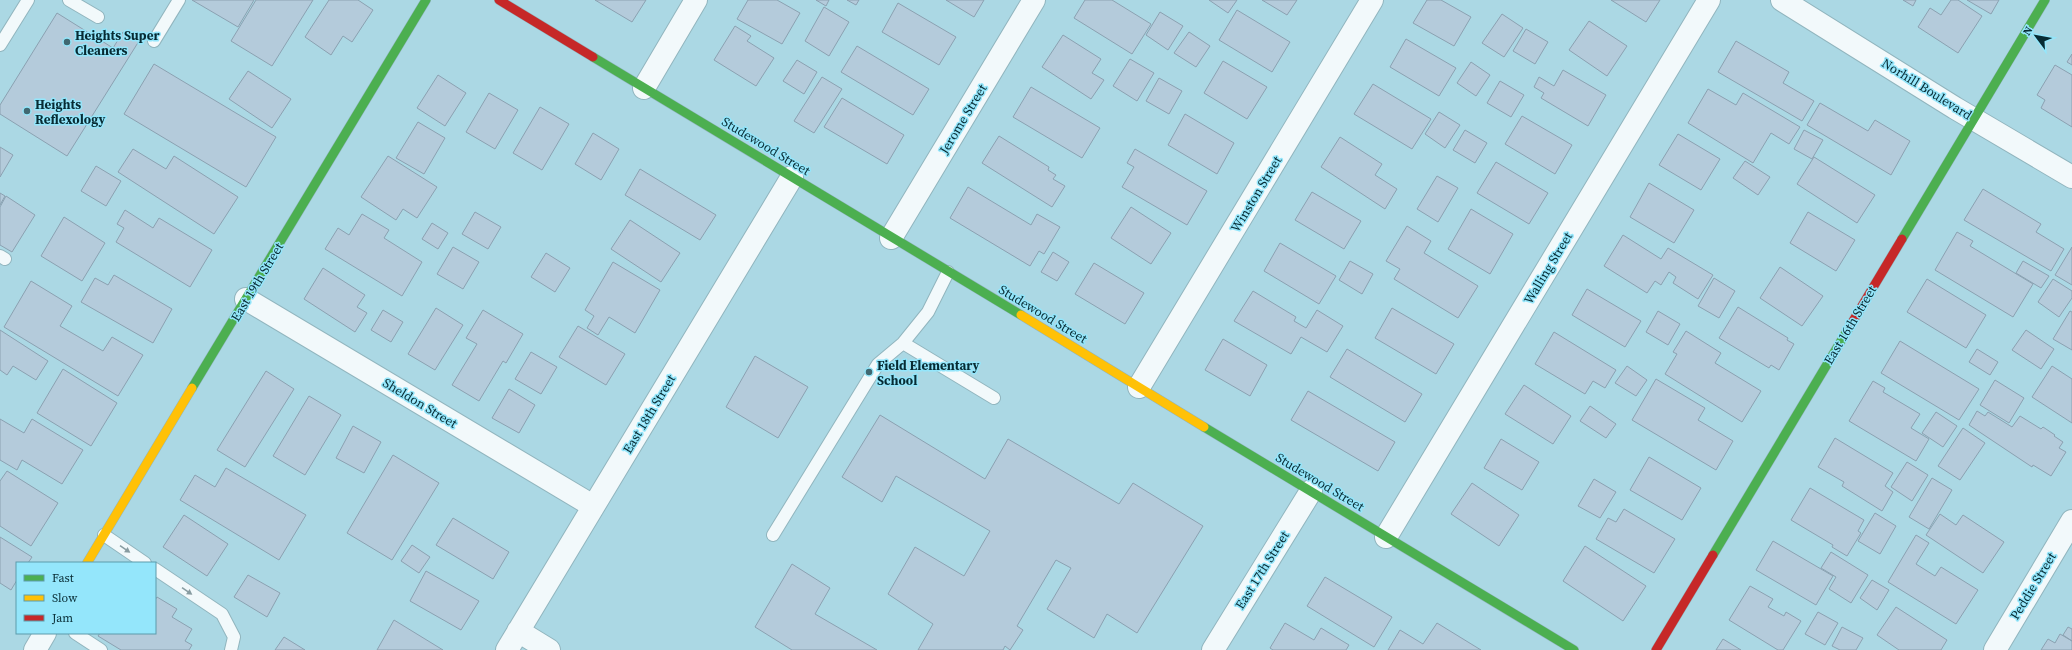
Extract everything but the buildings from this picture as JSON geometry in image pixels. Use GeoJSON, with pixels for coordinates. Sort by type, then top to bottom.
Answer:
{"type":"FeatureCollection","features":[{"type":"Feature","properties":{"kind":"street","name":"East 19th Street"},"geometry":{"type":"LineString","coordinates":[[89,562],[426,0]]}},
{"type":"Feature","properties":{"kind":"street","name":"Studewood Street"},"geometry":{"type":"LineString","coordinates":[[499,0],[1311,491],[1567,648]]}},
{"type":"Feature","properties":{"kind":"street"},"geometry":{"type":"LineString","coordinates":[[644,88],[696,0]]}},
{"type":"Feature","properties":{"kind":"street","name":"Jerome Street"},"geometry":{"type":"LineString","coordinates":[[891,238],[1034,0]]}},
{"type":"Feature","properties":{"kind":"street","name":"Winston Street"},"geometry":{"type":"LineString","coordinates":[[1139,387],[1372,0]]}},
{"type":"Feature","properties":{"kind":"street","name":"Walling Street"},"geometry":{"type":"LineString","coordinates":[[1386,537],[1709,0]]}},
{"type":"Feature","properties":{"kind":"street","name":"Norhill Boulevard"},"geometry":{"type":"LineString","coordinates":[[1782,0],[1973,118],[2072,177]]}},
{"type":"Feature","properties":{"kind":"street","name":"East 16th Street"},"geometry":{"type":"LineString","coordinates":[[1656,650],[2045,0]]}},
{"type":"Feature","properties":{"kind":"street","name":"East 18th Street"},"geometry":{"type":"LineString","coordinates":[[506,650],[792,177]]}},
{"type":"Feature","properties":{"kind":"street","name":"Sheldon Street"},"geometry":{"type":"LineString","coordinates":[[246,299],[593,506]]}},
{"type":"Feature","properties":{"kind":"street","name":"East 17th Street"},"geometry":{"type":"LineString","coordinates":[[1213,650],[1311,491]]}},
{"type":"Feature","properties":{"kind":"street","name":"Peddie Street"},"geometry":{"type":"LineString","coordinates":[[1994,650],[2072,521]]}},
{"type":"Feature","properties":{"kind":"street"},"geometry":{"type":"LineString","coordinates":[[518,631],[549,650]]}},
{"type":"Feature","properties":{"kind":"street"},"geometry":{"type":"LineString","coordinates":[[35,650],[44,634]]}},
{"type":"Feature","properties":{"kind":"lane"},"geometry":{"type":"LineString","coordinates":[[0,45],[28,0]]}},
{"type":"Feature","properties":{"kind":"lane"},"geometry":{"type":"LineString","coordinates":[[69,0],[98,17]]}},
{"type":"Feature","properties":{"kind":"lane"},"geometry":{"type":"LineString","coordinates":[[154,41],[179,0]]}},
{"type":"Feature","properties":{"kind":"lane"},"geometry":{"type":"LineString","coordinates":[[773,535],[878,364],[903,343],[928,312],[948,272]]}},
{"type":"Feature","properties":{"kind":"lane"},"geometry":{"type":"LineString","coordinates":[[903,343],[994,398]]}},
{"type":"Feature","properties":{"kind":"lane"},"geometry":{"type":"LineString","coordinates":[[104,535],[144,562]]}},
{"type":"Feature","properties":{"kind":"lane"},"geometry":{"type":"LineString","coordinates":[[156,570],[222,614],[234,637],[231,650]]}},
{"type":"Feature","properties":{"kind":"lane"},"geometry":{"type":"LineString","coordinates":[[77,634],[101,650]]}},
{"type":"Feature","properties":{"kind":"traffic: fast"},"geometry":{"type":"LineString","coordinates":[[192,388],[426,0]]}},
{"type":"Feature","properties":{"kind":"traffic: fast"},"geometry":{"type":"LineString","coordinates":[[1902,239],[2045,0]]}},
{"type":"Feature","properties":{"kind":"traffic: fast"},"geometry":{"type":"LineString","coordinates":[[593,57],[1021,315]]}},
{"type":"Feature","properties":{"kind":"traffic: fast"},"geometry":{"type":"LineString","coordinates":[[1713,555],[1850,326]]}},
{"type":"Feature","properties":{"kind":"traffic: fast"},"geometry":{"type":"LineString","coordinates":[[1204,427],[1574,650]]}},
{"type":"Feature","properties":{"kind":"traffic: slow"},"geometry":{"type":"LineString","coordinates":[[1021,315],[1204,427]]}},
{"type":"Feature","properties":{"kind":"traffic: slow"},"geometry":{"type":"LineString","coordinates":[[88,562],[192,388]]}},
{"type":"Feature","properties":{"kind":"traffic: jam"},"geometry":{"type":"LineString","coordinates":[[499,0],[593,57]]}},
{"type":"Feature","properties":{"kind":"traffic: jam"},"geometry":{"type":"LineString","coordinates":[[1850,326],[1902,239]]}},
{"type":"Feature","properties":{"kind":"traffic: jam"},"geometry":{"type":"LineString","coordinates":[[1656,650],[1713,555]]}},
{"type":"Feature","properties":{"kind":"place","name":"Heights Super Cleaners"},"geometry":{"type":"Point","coordinates":[67,42]}},
{"type":"Feature","properties":{"kind":"place","name":"Heights Reflexology"},"geometry":{"type":"Point","coordinates":[27,111]}},
{"type":"Feature","properties":{"kind":"place","name":"Field Elementary School"},"geometry":{"type":"Point","coordinates":[869,372]}}]}
